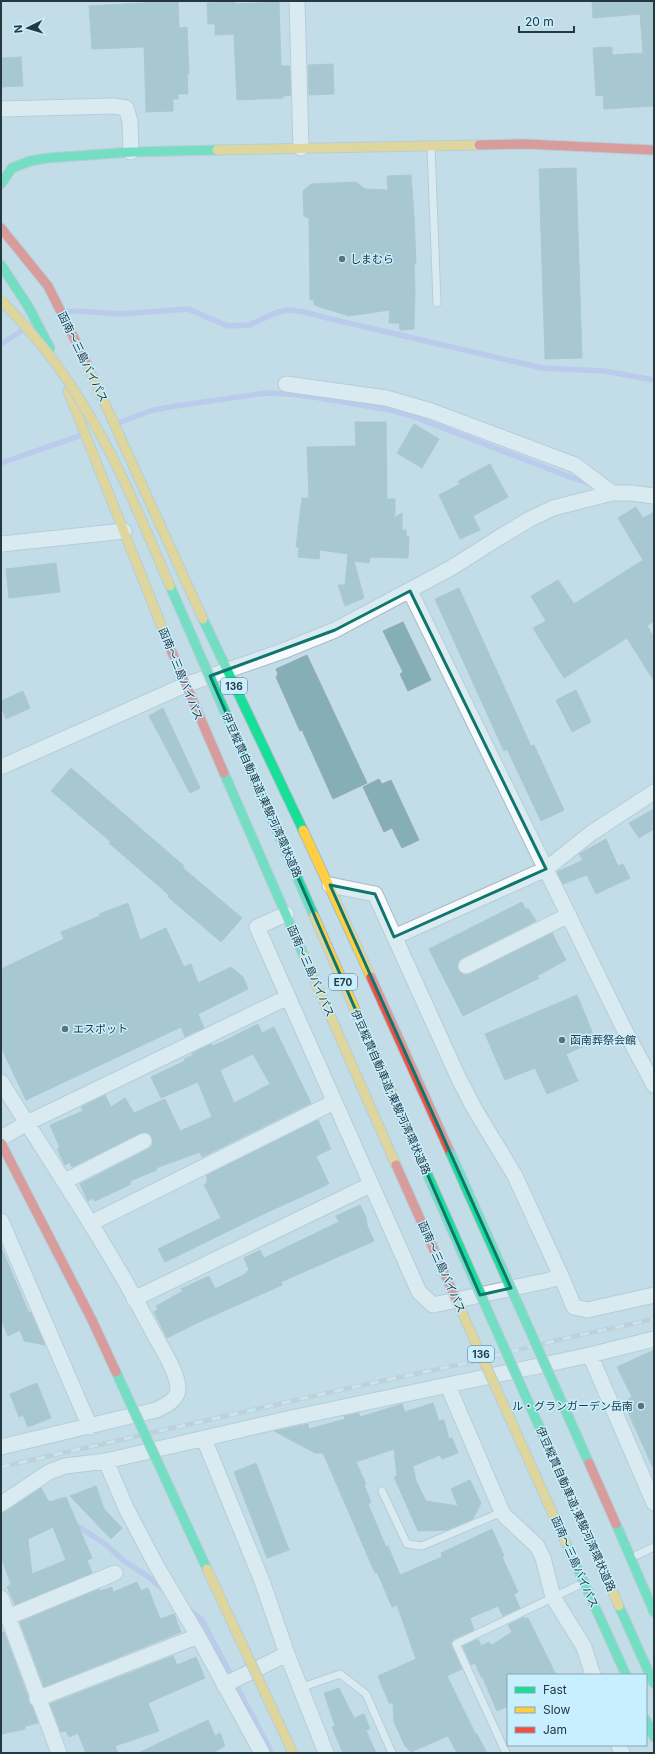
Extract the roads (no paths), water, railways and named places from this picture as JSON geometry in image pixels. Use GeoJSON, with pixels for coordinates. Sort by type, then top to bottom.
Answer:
{"type":"FeatureCollection","features":[{"type":"Feature","properties":{"kind":"main road"},"geometry":{"type":"LineString","coordinates":[[1,184],[12,168],[30,161],[48,158],[131,152],[525,144],[654,150]]}},
{"type":"Feature","properties":{"kind":"main road","name":"函南～三島バイパス"},"geometry":{"type":"LineString","coordinates":[[1,228],[48,286],[92,374],[226,670],[330,885],[452,1154],[654,1612]]}},
{"type":"Feature","properties":{"kind":"main road","name":"函南～三島バイパス"},"geometry":{"type":"LineString","coordinates":[[1,265],[28,306],[54,355],[185,685],[396,1165],[626,1674]]}},
{"type":"Feature","properties":{"kind":"main road","name":"伊豆縦貫自動車道;東駿河湾環状道路"},"geometry":{"type":"LineString","coordinates":[[1,300],[23,322],[70,383],[118,470],[457,1244],[654,1684]]}},
{"type":"Feature","properties":{"kind":"main road"},"geometry":{"type":"LineString","coordinates":[[1,1142],[92,1320],[293,1753]]}},
{"type":"Feature","properties":{"kind":"main road"},"geometry":{"type":"LineString","coordinates":[[647,1722],[654,1737]]}},
{"type":"Feature","properties":{"kind":"street"},"geometry":{"type":"LineString","coordinates":[[297,1],[301,148]]}},
{"type":"Feature","properties":{"kind":"street"},"geometry":{"type":"LineString","coordinates":[[1,109],[114,106],[126,108],[130,121],[131,152]]}},
{"type":"Feature","properties":{"kind":"street"},"geometry":{"type":"LineString","coordinates":[[286,384],[386,398],[431,411],[575,465],[591,475],[612,493]]}},
{"type":"Feature","properties":{"kind":"street"},"geometry":{"type":"LineString","coordinates":[[1,767],[185,685],[335,630],[410,591],[451,568],[530,519],[553,508],[612,493],[631,493],[654,496]]}},
{"type":"Feature","properties":{"kind":"street"},"geometry":{"type":"LineString","coordinates":[[1,544],[124,531]]}},
{"type":"Feature","properties":{"kind":"street"},"geometry":{"type":"LineString","coordinates":[[410,591],[654,1085]]}},
{"type":"Feature","properties":{"kind":"street"},"geometry":{"type":"LineString","coordinates":[[394,936],[546,869],[590,834],[654,792]]}},
{"type":"Feature","properties":{"kind":"street"},"geometry":{"type":"LineString","coordinates":[[330,885],[375,894],[459,1079],[474,1108],[515,1176],[574,1307],[587,1310],[654,1296]]}},
{"type":"Feature","properties":{"kind":"street"},"geometry":{"type":"LineString","coordinates":[[286,914],[257,927],[370,1185],[419,1292],[433,1305],[550,1280],[561,1276]]}},
{"type":"Feature","properties":{"kind":"street"},"geometry":{"type":"LineString","coordinates":[[466,966],[569,915]]}},
{"type":"Feature","properties":{"kind":"street"},"geometry":{"type":"LineString","coordinates":[[1,1138],[27,1123],[288,997]]}},
{"type":"Feature","properties":{"kind":"street"},"geometry":{"type":"LineString","coordinates":[[1,1082],[91,1224],[134,1299],[174,1374],[178,1389],[169,1404],[156,1410],[90,1427],[1,1447]]}},
{"type":"Feature","properties":{"kind":"street"},"geometry":{"type":"LineString","coordinates":[[91,1224],[334,1102]]}},
{"type":"Feature","properties":{"kind":"street"},"geometry":{"type":"LineString","coordinates":[[65,1181],[144,1141]]}},
{"type":"Feature","properties":{"kind":"street"},"geometry":{"type":"LineString","coordinates":[[134,1299],[370,1185]]}},
{"type":"Feature","properties":{"kind":"street"},"geometry":{"type":"LineString","coordinates":[[1,1220],[90,1427]]}},
{"type":"Feature","properties":{"kind":"street"},"geometry":{"type":"LineString","coordinates":[[1,1504],[49,1472],[65,1466],[106,1461],[288,1419],[590,1355],[654,1339]]}},
{"type":"Feature","properties":{"kind":"street"},"geometry":{"type":"LineString","coordinates":[[590,1355],[654,1503]]}},
{"type":"Feature","properties":{"kind":"street"},"geometry":{"type":"LineString","coordinates":[[448,1386],[502,1512],[537,1546],[543,1558],[553,1597],[584,1646],[593,1674]]}},
{"type":"Feature","properties":{"kind":"street"},"geometry":{"type":"LineString","coordinates":[[204,1439],[262,1580],[287,1654],[326,1753]]}},
{"type":"Feature","properties":{"kind":"street"},"geometry":{"type":"LineString","coordinates":[[106,1461],[126,1508],[156,1566],[198,1636],[262,1753]]}},
{"type":"Feature","properties":{"kind":"street"},"geometry":{"type":"LineString","coordinates":[[8,1617],[115,1573]]}},
{"type":"Feature","properties":{"kind":"street"},"geometry":{"type":"LineString","coordinates":[[1,1598],[59,1753]]}},
{"type":"Feature","properties":{"kind":"street"},"geometry":{"type":"LineString","coordinates":[[38,1699],[198,1636]]}},
{"type":"Feature","properties":{"kind":"street"},"geometry":{"type":"LineString","coordinates":[[224,1685],[287,1654]]}},
{"type":"Feature","properties":{"kind":"lane"},"geometry":{"type":"LineString","coordinates":[[431,146],[437,303]]}},
{"type":"Feature","properties":{"kind":"lane"},"geometry":{"type":"LineString","coordinates":[[382,1491],[407,1544],[422,1546],[502,1512]]}},
{"type":"Feature","properties":{"kind":"lane"},"geometry":{"type":"LineString","coordinates":[[637,1555],[654,1547]]}},
{"type":"Feature","properties":{"kind":"lane"},"geometry":{"type":"LineString","coordinates":[[506,1753],[456,1644],[579,1585]]}},
{"type":"Feature","properties":{"kind":"lane"},"geometry":{"type":"LineString","coordinates":[[300,1688],[340,1674],[345,1677],[366,1694],[392,1753]]}},
{"type":"Feature","properties":{"kind":"waterway"},"geometry":{"type":"LineString","coordinates":[[67,312],[78,311],[120,314],[188,309],[228,326],[249,325],[278,312],[289,310],[304,312],[542,368],[604,371],[654,380]]}},
{"type":"Feature","properties":{"kind":"waterway"},"geometry":{"type":"LineString","coordinates":[[1,344],[23,330]]}},
{"type":"Feature","properties":{"kind":"waterway"},"geometry":{"type":"LineString","coordinates":[[118,423],[150,411],[169,407],[266,393],[314,397],[390,410],[412,416],[586,482]]}},
{"type":"Feature","properties":{"kind":"waterway"},"geometry":{"type":"LineString","coordinates":[[1,463],[82,435]]}},
{"type":"Feature","properties":{"kind":"waterway"},"geometry":{"type":"LineString","coordinates":[[73,1523],[105,1544],[124,1561],[166,1591]]}},
{"type":"Feature","properties":{"kind":"waterway"},"geometry":{"type":"LineString","coordinates":[[188,1609],[202,1620],[272,1753]]}},
{"type":"Feature","properties":{"kind":"railway"},"geometry":{"type":"LineString","coordinates":[[1,1467],[466,1363],[558,1340],[654,1319]]}},
{"type":"Feature","properties":{"kind":"place","name":"しまむら"},"geometry":{"type":"Point","coordinates":[342,259]}},
{"type":"Feature","properties":{"kind":"place","name":"エスポット"},"geometry":{"type":"Point","coordinates":[65,1029]}},
{"type":"Feature","properties":{"kind":"place","name":"函南葬祭会館"},"geometry":{"type":"Point","coordinates":[562,1040]}},
{"type":"Feature","properties":{"kind":"place","name":"ル・グランガーデン岳南"},"geometry":{"type":"Point","coordinates":[641,1406]}}]}
